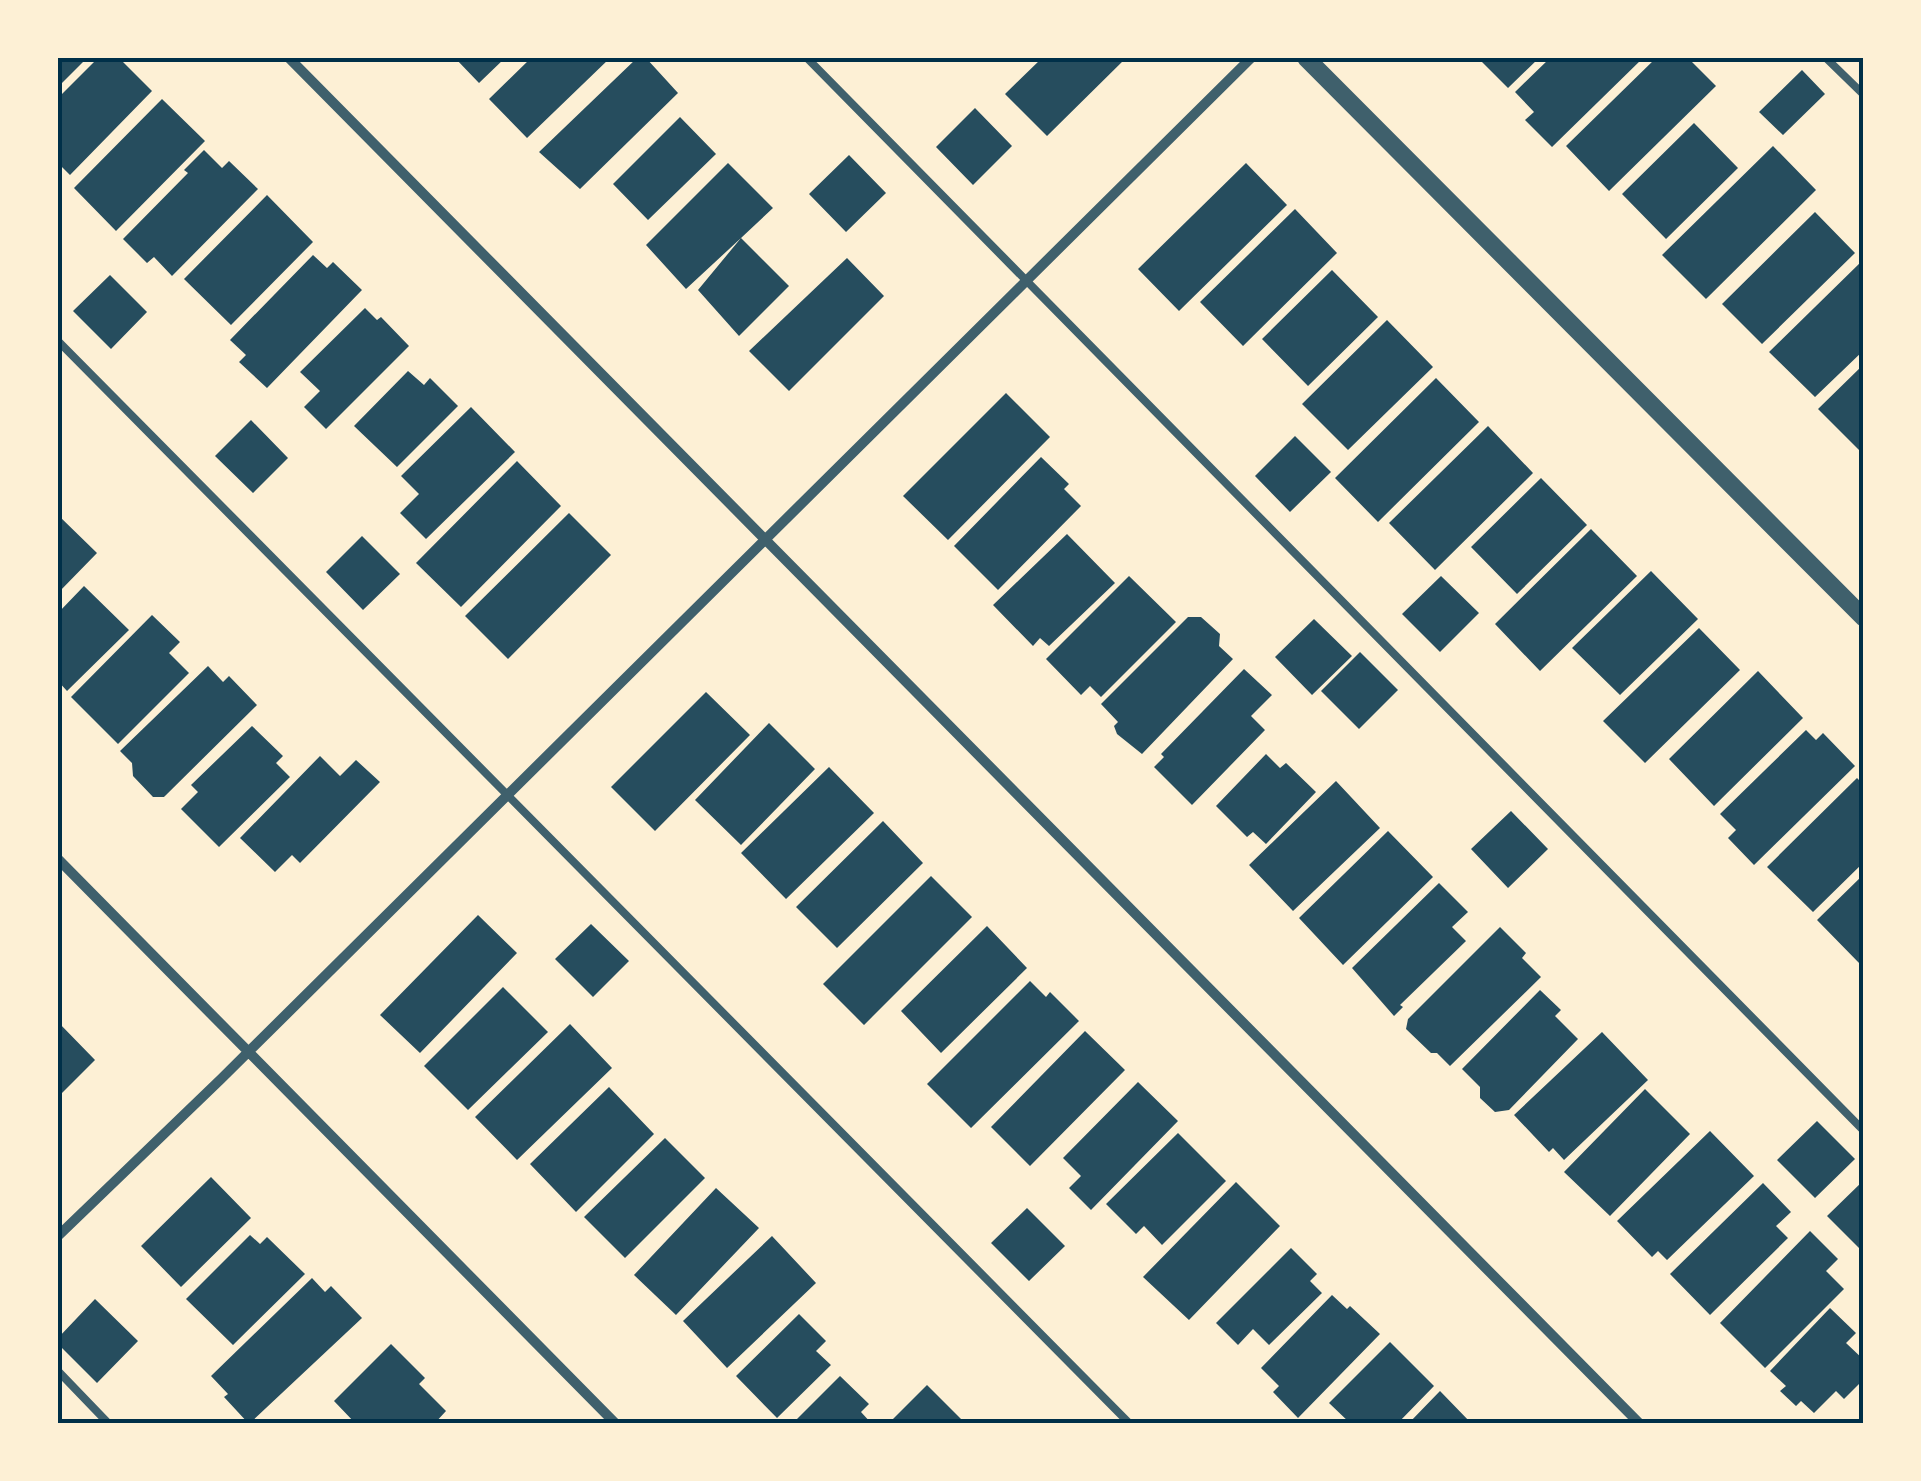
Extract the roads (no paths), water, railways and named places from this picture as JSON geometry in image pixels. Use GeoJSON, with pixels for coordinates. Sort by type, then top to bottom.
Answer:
{"type":"FeatureCollection","features":[{"type":"Feature","properties":{"kind":"street"},"geometry":{"type":"LineString","coordinates":[[290,58],[1640,1424]]}},
{"type":"Feature","properties":{"kind":"street"},"geometry":{"type":"LineString","coordinates":[[58,1236],[1251,58]]}},
{"type":"Feature","properties":{"kind":"street"},"geometry":{"type":"LineString","coordinates":[[1306,58],[1864,618]]}},
{"type":"Feature","properties":{"kind":"street"},"geometry":{"type":"LineString","coordinates":[[58,859],[616,1424]]}},
{"type":"Feature","properties":{"kind":"lane"},"geometry":{"type":"LineString","coordinates":[[806,58],[1864,1132]]}},
{"type":"Feature","properties":{"kind":"lane"},"geometry":{"type":"LineString","coordinates":[[1826,58],[1864,95]]}},
{"type":"Feature","properties":{"kind":"lane"},"geometry":{"type":"LineString","coordinates":[[58,341],[1130,1424]]}},
{"type":"Feature","properties":{"kind":"lane"},"geometry":{"type":"LineString","coordinates":[[58,1371],[109,1424]]}}]}
